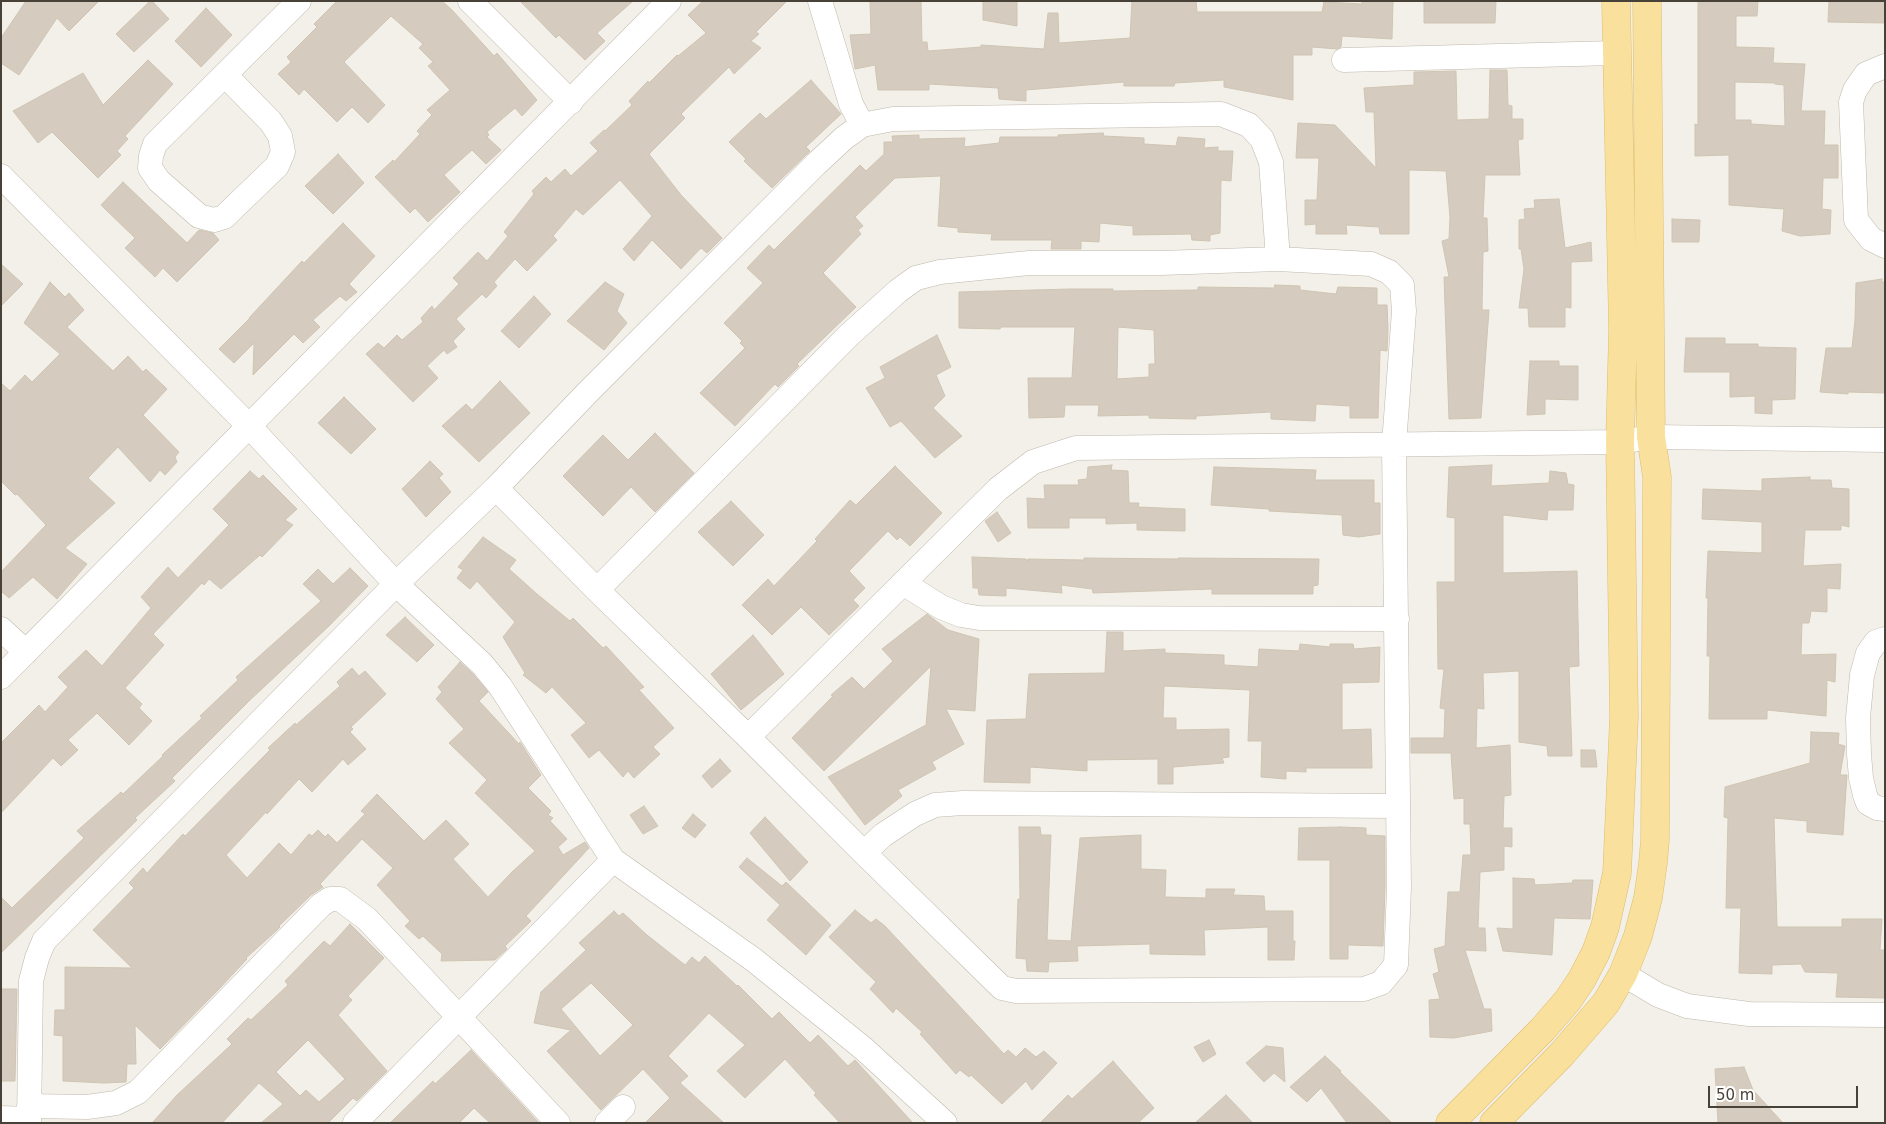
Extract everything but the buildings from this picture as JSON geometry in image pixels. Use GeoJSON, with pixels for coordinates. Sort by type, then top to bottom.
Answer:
{"type":"FeatureCollection","features":[{"type":"Feature","properties":{"kind":"main road"},"geometry":{"type":"LineString","coordinates":[[1450,1123],[1543,1029],[1568,1000],[1582,979],[1596,952],[1612,902],[1617,873],[1624,717],[1620,442],[1623,330],[1616,1]]}},
{"type":"Feature","properties":{"kind":"main road"},"geometry":{"type":"LineString","coordinates":[[1494,1123],[1561,1055],[1606,1003],[1623,974],[1638,936],[1646,907],[1655,840],[1657,477],[1651,437],[1647,1]]}},
{"type":"Feature","properties":{"kind":"street"},"geometry":{"type":"LineString","coordinates":[[226,76],[271,122],[280,136],[283,152],[276,166],[224,217],[214,220],[199,216],[159,180],[150,168],[155,144],[226,76],[299,1]]}},
{"type":"Feature","properties":{"kind":"street"},"geometry":{"type":"LineString","coordinates":[[470,1],[571,102]]}},
{"type":"Feature","properties":{"kind":"street"},"geometry":{"type":"LineString","coordinates":[[1,677],[669,1]]}},
{"type":"Feature","properties":{"kind":"street"},"geometry":{"type":"LineString","coordinates":[[820,1],[851,104],[862,125]]}},
{"type":"Feature","properties":{"kind":"street"},"geometry":{"type":"LineString","coordinates":[[1344,60],[1616,53]]}},
{"type":"Feature","properties":{"kind":"street"},"geometry":{"type":"LineString","coordinates":[[1885,66],[1866,74],[1855,90],[1851,102],[1856,220],[1871,239],[1885,246]]}},
{"type":"Feature","properties":{"kind":"street"},"geometry":{"type":"LineString","coordinates":[[29,1116],[31,981],[44,941],[396,584],[496,488],[587,393],[802,178],[844,138],[862,125],[893,119],[1222,114],[1229,116],[1249,125],[1262,139],[1271,162],[1278,259]]}},
{"type":"Feature","properties":{"kind":"street"},"geometry":{"type":"LineString","coordinates":[[1,176],[250,427],[396,584],[482,664],[500,686],[613,860],[754,960],[864,1049],[945,1123]]}},
{"type":"Feature","properties":{"kind":"street"},"geometry":{"type":"LineString","coordinates":[[496,488],[597,590],[1002,988],[1016,991],[1364,989],[1381,983],[1396,965],[1399,887],[1394,444],[1404,311],[1402,285],[1389,272],[1371,264],[1278,259],[1161,263],[1029,263],[940,272],[916,278],[898,291],[849,335],[597,590]]}},
{"type":"Feature","properties":{"kind":"street"},"geometry":{"type":"LineString","coordinates":[[748,737],[998,489],[1033,462],[1076,448],[1620,442],[1651,437],[1885,440]]}},
{"type":"Feature","properties":{"kind":"street"},"geometry":{"type":"LineString","coordinates":[[903,583],[941,607],[961,615],[979,618],[1397,619]]}},
{"type":"Feature","properties":{"kind":"street"},"geometry":{"type":"LineString","coordinates":[[1,629],[26,652]]}},
{"type":"Feature","properties":{"kind":"street"},"geometry":{"type":"LineString","coordinates":[[1885,639],[1876,642],[1868,653],[1862,675],[1858,718],[1861,778],[1865,795],[1868,803],[1877,808],[1885,809]]}},
{"type":"Feature","properties":{"kind":"street"},"geometry":{"type":"LineString","coordinates":[[864,853],[884,835],[915,814],[935,805],[973,803],[1397,806]]}},
{"type":"Feature","properties":{"kind":"street"},"geometry":{"type":"LineString","coordinates":[[355,1123],[613,860]]}},
{"type":"Feature","properties":{"kind":"street"},"geometry":{"type":"LineString","coordinates":[[1,1118],[29,1116],[116,1102],[138,1092],[321,905],[330,899],[340,899],[367,919],[558,1123]]}},
{"type":"Feature","properties":{"kind":"street"},"geometry":{"type":"LineString","coordinates":[[1623,974],[1658,995],[1687,1006],[1748,1014],[1885,1015]]}}]}
